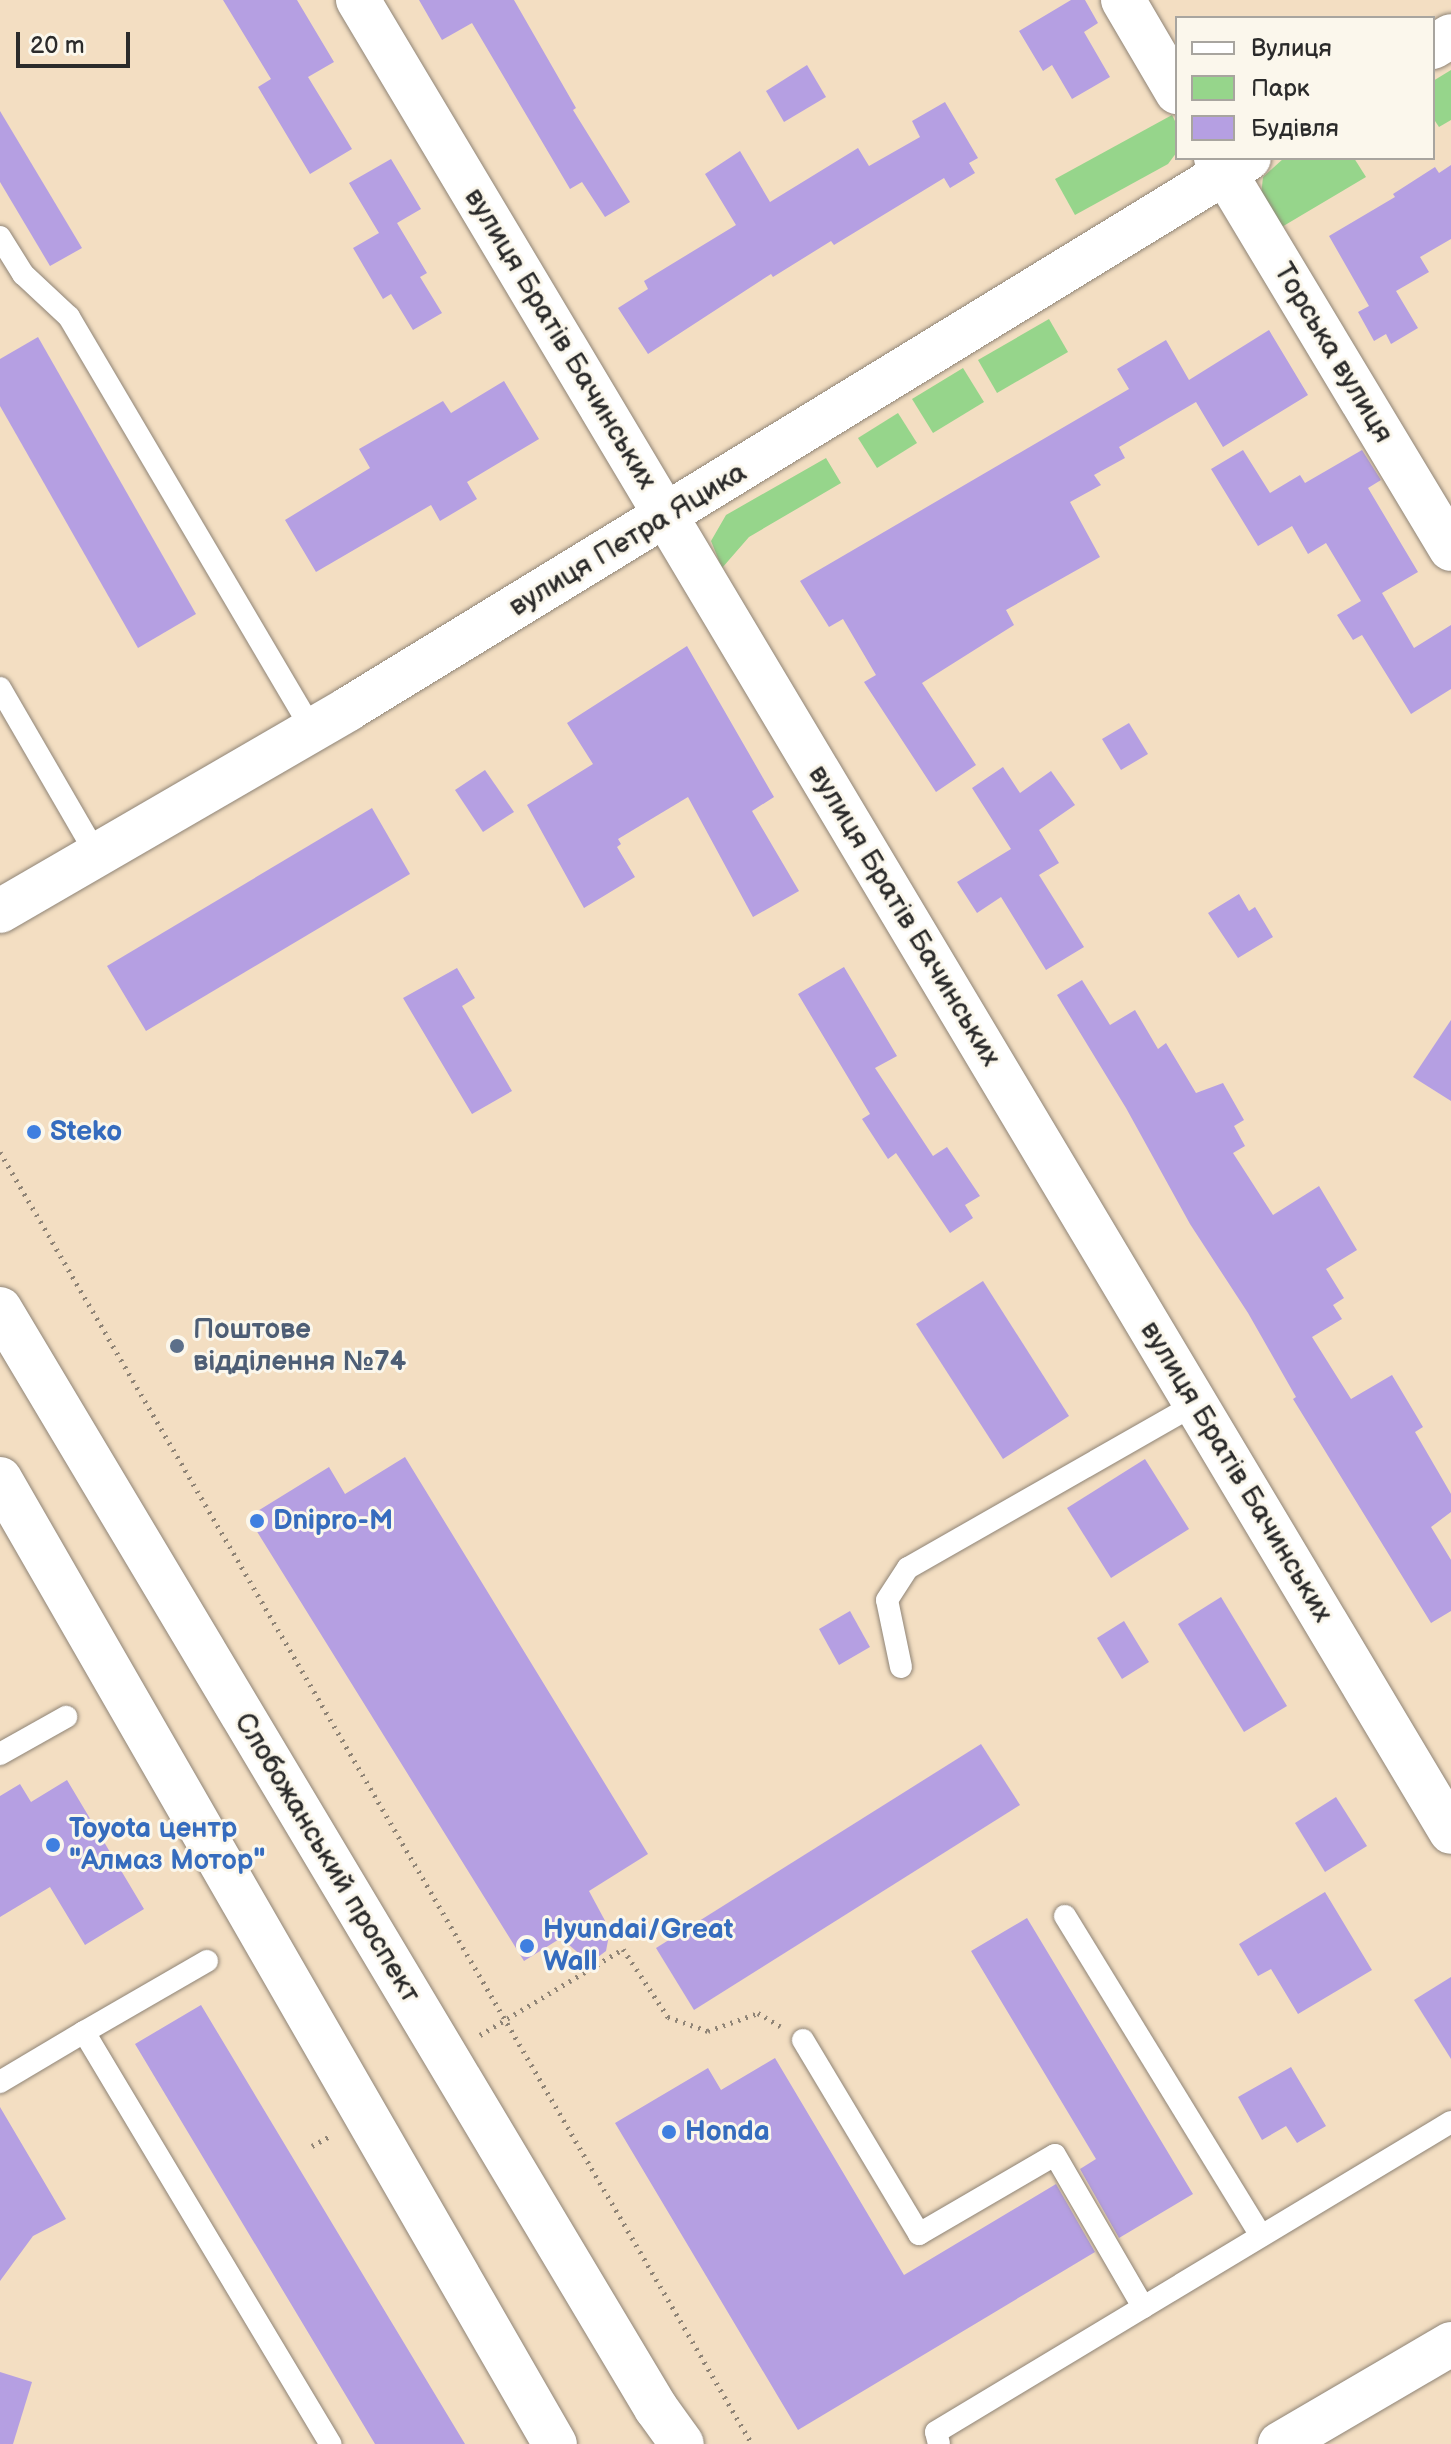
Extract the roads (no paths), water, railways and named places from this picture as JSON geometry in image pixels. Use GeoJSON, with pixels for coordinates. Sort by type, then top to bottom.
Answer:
{"type":"FeatureCollection","features":[{"type":"Feature","properties":{"kind":"street","name":"вулиця Братів Бачинських"},"geometry":{"type":"LineString","coordinates":[[358,0],[1451,1832]]}},
{"type":"Feature","properties":{"kind":"street"},"geometry":{"type":"LineString","coordinates":[[1123,0],[1175,89]]}},
{"type":"Feature","properties":{"kind":"street","name":"вулиця Петра Яцика"},"geometry":{"type":"LineString","coordinates":[[0,911],[312,730],[666,517],[1230,163]]}},
{"type":"Feature","properties":{"kind":"street","name":"Торська вулиця"},"geometry":{"type":"LineString","coordinates":[[1230,163],[1451,549]]}},
{"type":"Feature","properties":{"kind":"street","name":"Слобожанський проспект"},"geometry":{"type":"LineString","coordinates":[[0,1309],[665,2426],[682,2444]]}},
{"type":"Feature","properties":{"kind":"street"},"geometry":{"type":"LineString","coordinates":[[0,1479],[555,2444]]}},
{"type":"Feature","properties":{"kind":"street"},"geometry":{"type":"LineString","coordinates":[[1280,2444],[1451,2344]]}},
{"type":"Feature","properties":{"kind":"lane"},"geometry":{"type":"LineString","coordinates":[[0,237],[23,274],[69,317],[312,730]]}},
{"type":"Feature","properties":{"kind":"lane"},"geometry":{"type":"LineString","coordinates":[[0,688],[97,855]]}},
{"type":"Feature","properties":{"kind":"lane"},"geometry":{"type":"LineString","coordinates":[[901,1667],[887,1600],[908,1568],[1196,1404]]}},
{"type":"Feature","properties":{"kind":"lane"},"geometry":{"type":"LineString","coordinates":[[0,1754],[66,1717]]}},
{"type":"Feature","properties":{"kind":"lane"},"geometry":{"type":"LineString","coordinates":[[1065,1916],[1261,2236]]}},
{"type":"Feature","properties":{"kind":"lane"},"geometry":{"type":"LineString","coordinates":[[0,2082],[207,1961]]}},
{"type":"Feature","properties":{"kind":"lane"},"geometry":{"type":"LineString","coordinates":[[84,2032],[331,2444]]}},
{"type":"Feature","properties":{"kind":"lane"},"geometry":{"type":"LineString","coordinates":[[803,2040],[919,2234],[1055,2155],[1143,2307]]}},
{"type":"Feature","properties":{"kind":"lane"},"geometry":{"type":"LineString","coordinates":[[939,2444],[936,2432],[1451,2122]]}},
{"type":"Feature","properties":{"kind":"place","name":"Steko"},"geometry":{"type":"Point","coordinates":[34,1132]}},
{"type":"Feature","properties":{"kind":"place","name":"Поштове відділення №74"},"geometry":{"type":"Point","coordinates":[177,1346]}},
{"type":"Feature","properties":{"kind":"place","name":"Dnipro-M"},"geometry":{"type":"Point","coordinates":[257,1521]}},
{"type":"Feature","properties":{"kind":"place","name":"Toyota центр \"Алмаз Мотор\""},"geometry":{"type":"Point","coordinates":[53,1845]}},
{"type":"Feature","properties":{"kind":"place","name":"Hyundai/Great Wall"},"geometry":{"type":"Point","coordinates":[527,1946]}},
{"type":"Feature","properties":{"kind":"place","name":"Honda"},"geometry":{"type":"Point","coordinates":[669,2132]}}]}
